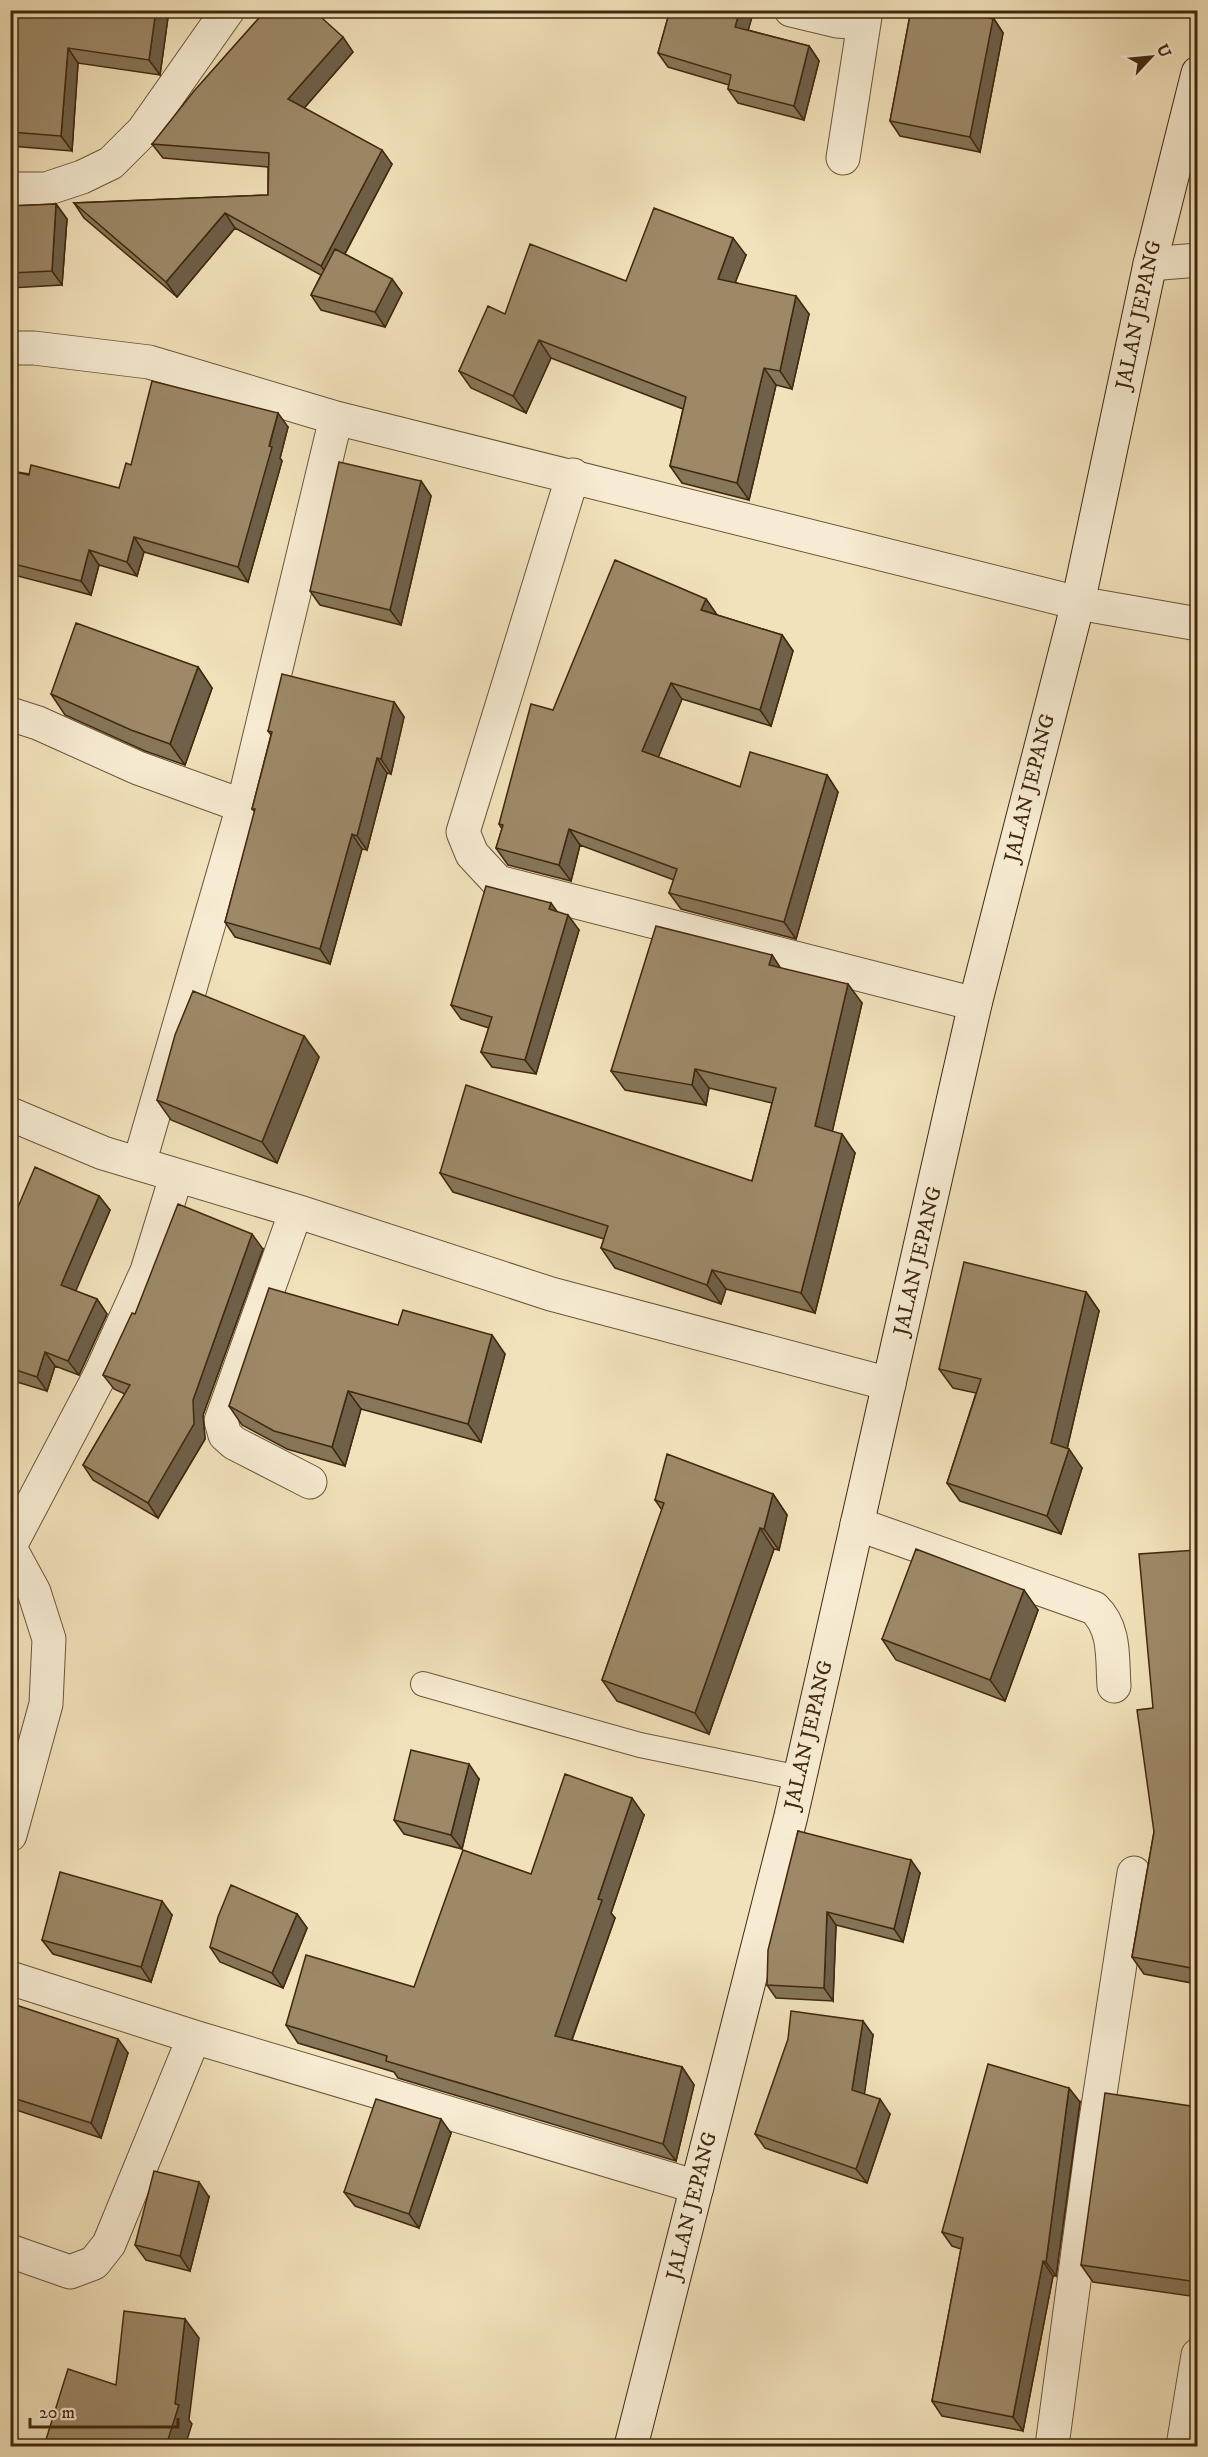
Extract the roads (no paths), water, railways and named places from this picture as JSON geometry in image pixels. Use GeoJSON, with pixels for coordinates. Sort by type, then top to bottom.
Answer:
{"type":"FeatureCollection","features":[{"type":"Feature","properties":{"kind":"street"},"geometry":{"type":"LineString","coordinates":[[10,189],[46,189],[82,177],[111,163],[143,131],[228,10]]}},
{"type":"Feature","properties":{"kind":"street"},"geometry":{"type":"LineString","coordinates":[[791,10],[837,21],[865,17],[843,158]]}},
{"type":"Feature","properties":{"kind":"street","name":"JALAN JEPANG"},"geometry":{"type":"LineString","coordinates":[[631,2446],[800,1778],[975,1004],[1078,603],[1150,264],[1197,74]]}},
{"type":"Feature","properties":{"kind":"street"},"geometry":{"type":"LineString","coordinates":[[1150,264],[1197,260]]}},
{"type":"Feature","properties":{"kind":"street"},"geometry":{"type":"LineString","coordinates":[[10,348],[34,348],[149,362],[336,418],[573,475],[1078,603],[1197,624]]}},
{"type":"Feature","properties":{"kind":"street"},"geometry":{"type":"LineString","coordinates":[[140,1164],[243,806],[336,418]]}},
{"type":"Feature","properties":{"kind":"street"},"geometry":{"type":"LineString","coordinates":[[573,475],[463,832],[472,854],[498,882],[975,1004]]}},
{"type":"Feature","properties":{"kind":"street"},"geometry":{"type":"LineString","coordinates":[[10,714],[39,723],[138,768],[243,806]]}},
{"type":"Feature","properties":{"kind":"street"},"geometry":{"type":"LineString","coordinates":[[10,1114],[103,1153],[296,1211],[551,1294],[889,1384]]}},
{"type":"Feature","properties":{"kind":"street"},"geometry":{"type":"LineString","coordinates":[[10,1835],[46,1704],[49,1639],[34,1592],[10,1547],[99,1377],[147,1271],[177,1177]]}},
{"type":"Feature","properties":{"kind":"street"},"geometry":{"type":"LineString","coordinates":[[296,1211],[220,1420],[225,1435],[234,1443],[310,1482]]}},
{"type":"Feature","properties":{"kind":"street"},"geometry":{"type":"LineString","coordinates":[[857,1524],[1094,1608],[1104,1617],[1110,1629],[1114,1686]]}},
{"type":"Feature","properties":{"kind":"street"},"geometry":{"type":"LineString","coordinates":[[1052,2446],[1093,2139],[1134,1873]]}},
{"type":"Feature","properties":{"kind":"street"},"geometry":{"type":"LineString","coordinates":[[10,1978],[195,2037],[697,2187]]}},
{"type":"Feature","properties":{"kind":"street"},"geometry":{"type":"LineString","coordinates":[[10,2251],[70,2272],[93,2263],[109,2244],[195,2037]]}},
{"type":"Feature","properties":{"kind":"street"},"geometry":{"type":"LineString","coordinates":[[1184,2446],[1197,2355]]}},
{"type":"Feature","properties":{"kind":"lane"},"geometry":{"type":"LineString","coordinates":[[423,1684],[640,1745],[800,1778]]}}]}
